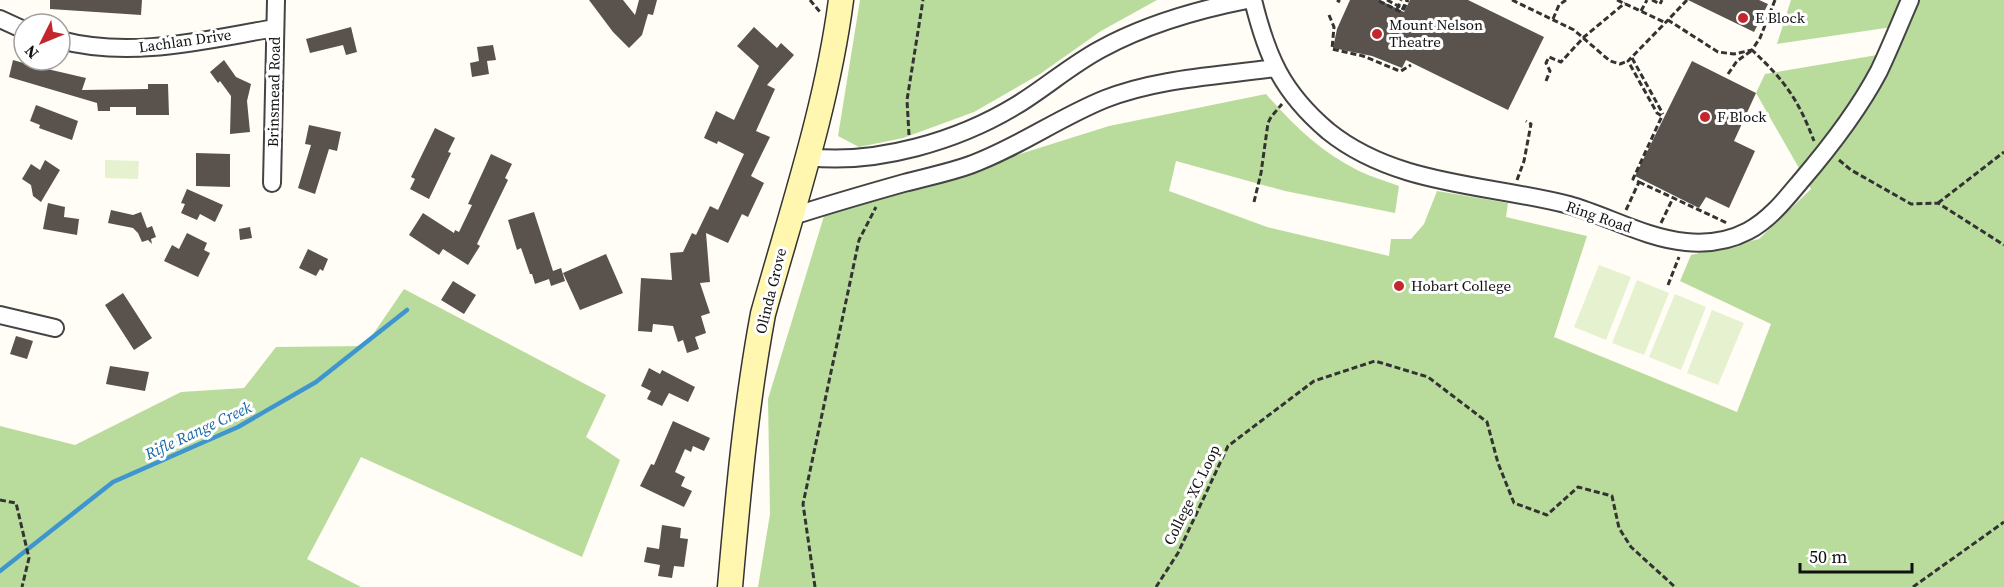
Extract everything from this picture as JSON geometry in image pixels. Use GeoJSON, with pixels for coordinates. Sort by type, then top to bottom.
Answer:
{"type":"FeatureCollection","features":[{"type":"Feature","properties":{"kind":"main road","name":"Olinda Grove"},"geometry":{"type":"LineString","coordinates":[[730,587],[752,376],[763,314],[808,157],[829,70],[841,0]]}},
{"type":"Feature","properties":{"kind":"street","name":"Brinsmead Road"},"geometry":{"type":"LineString","coordinates":[[272,183],[276,0]]}},
{"type":"Feature","properties":{"kind":"street"},"geometry":{"type":"LineString","coordinates":[[808,157],[851,160],[880,156],[951,136],[1016,106],[1099,50],[1146,28],[1189,14],[1247,0]]}},
{"type":"Feature","properties":{"kind":"street","name":"Ring Road"},"geometry":{"type":"LineString","coordinates":[[1253,0],[1275,69],[1293,95],[1329,131],[1357,151],[1391,167],[1568,205],[1655,236],[1686,242],[1708,242],[1748,231],[1782,203],[1821,147],[1854,112],[1878,71],[1910,0]]}},
{"type":"Feature","properties":{"kind":"street","name":"Lachlan Drive"},"geometry":{"type":"LineString","coordinates":[[72,42],[113,48],[154,48],[275,28]]}},
{"type":"Feature","properties":{"kind":"street"},"geometry":{"type":"LineString","coordinates":[[790,217],[944,174],[994,156],[1077,111],[1131,90],[1198,78],[1275,69]]}},
{"type":"Feature","properties":{"kind":"street"},"geometry":{"type":"LineString","coordinates":[[0,315],[55,328]]}},
{"type":"Feature","properties":{"kind":"path"},"geometry":{"type":"LineString","coordinates":[[910,148],[907,100],[923,0]]}},
{"type":"Feature","properties":{"kind":"path"},"geometry":{"type":"LineString","coordinates":[[1387,0],[1398,1],[1404,9],[1407,0]]}},
{"type":"Feature","properties":{"kind":"path"},"geometry":{"type":"LineString","coordinates":[[1379,1],[1401,12],[1407,0]]}},
{"type":"Feature","properties":{"kind":"path"},"geometry":{"type":"LineString","coordinates":[[1514,0],[1574,30],[1610,61],[1620,64],[1630,59],[1687,0]]}},
{"type":"Feature","properties":{"kind":"path"},"geometry":{"type":"LineString","coordinates":[[1553,19],[1559,5],[1566,0]]}},
{"type":"Feature","properties":{"kind":"path"},"geometry":{"type":"LineString","coordinates":[[1617,0],[1667,21],[1718,52],[1734,54],[1752,50]]}},
{"type":"Feature","properties":{"kind":"path"},"geometry":{"type":"LineString","coordinates":[[1641,11],[1647,0]]}},
{"type":"Feature","properties":{"kind":"path"},"geometry":{"type":"LineString","coordinates":[[1652,0],[1660,4],[1662,0]]}},
{"type":"Feature","properties":{"kind":"path"},"geometry":{"type":"LineString","coordinates":[[1728,74],[1737,61],[1752,50],[1760,38],[1774,0]]}},
{"type":"Feature","properties":{"kind":"path"},"geometry":{"type":"LineString","coordinates":[[1397,10],[1398,1]]}},
{"type":"Feature","properties":{"kind":"path"},"geometry":{"type":"LineString","coordinates":[[1546,81],[1550,71],[1546,63],[1549,57],[1561,62],[1584,37],[1624,3]]}},
{"type":"Feature","properties":{"kind":"path"},"geometry":{"type":"LineString","coordinates":[[1329,15],[1334,27],[1332,49],[1363,56],[1401,71],[1411,65]]}},
{"type":"Feature","properties":{"kind":"path"},"geometry":{"type":"LineString","coordinates":[[1752,50],[1776,72],[1791,92],[1821,147],[1851,170],[1911,204],[1938,203],[2004,245]]}},
{"type":"Feature","properties":{"kind":"path"},"geometry":{"type":"LineString","coordinates":[[1630,59],[1663,114]]}},
{"type":"Feature","properties":{"kind":"path"},"geometry":{"type":"LineString","coordinates":[[1630,59],[1657,113],[1662,116],[1633,179],[1735,227]]}},
{"type":"Feature","properties":{"kind":"path"},"geometry":{"type":"LineString","coordinates":[[1254,202],[1261,173],[1268,123],[1276,109],[1293,95]]}},
{"type":"Feature","properties":{"kind":"path"},"geometry":{"type":"LineString","coordinates":[[1512,194],[1524,161],[1531,124],[1526,121]]}},
{"type":"Feature","properties":{"kind":"path"},"geometry":{"type":"LineString","coordinates":[[1938,203],[2004,152]]}},
{"type":"Feature","properties":{"kind":"path"},"geometry":{"type":"LineString","coordinates":[[1620,223],[1639,182]]}},
{"type":"Feature","properties":{"kind":"path"},"geometry":{"type":"LineString","coordinates":[[815,587],[803,504],[859,240],[884,189]]}},
{"type":"Feature","properties":{"kind":"path"},"geometry":{"type":"LineString","coordinates":[[1655,236],[1673,198]]}},
{"type":"Feature","properties":{"kind":"path"},"geometry":{"type":"LineString","coordinates":[[1668,285],[1686,242]]}},
{"type":"Feature","properties":{"kind":"path","name":"College XC Loop"},"geometry":{"type":"LineString","coordinates":[[1156,587],[1178,553],[1228,446],[1314,381],[1375,360],[1428,377],[1487,422],[1498,463],[1514,503],[1547,515],[1578,487],[1611,496],[1619,528],[1631,547],[1675,587]]}},
{"type":"Feature","properties":{"kind":"path"},"geometry":{"type":"LineString","coordinates":[[0,500],[16,503],[29,558],[21,587]]}},
{"type":"Feature","properties":{"kind":"path"},"geometry":{"type":"LineString","coordinates":[[1913,587],[2004,522]]}},
{"type":"Feature","properties":{"kind":"green space"},"geometry":{"type":"Polygon","coordinates":[[[860,0],[1157,0],[1101,31],[1040,74],[974,112],[903,138],[859,147],[838,136],[860,0]]]}},
{"type":"Feature","properties":{"kind":"green space","name":"Hobart College"},"geometry":{"type":"Polygon","coordinates":[[[1791,0],[2004,0],[2004,587],[758,587],[770,514],[768,399],[824,216],[1109,126],[1266,94],[1287,117],[1333,156],[1359,171],[1399,186],[1395,213],[1285,191],[1176,161],[1169,191],[1267,227],[1389,256],[1391,239],[1411,239],[1424,224],[1437,191],[1508,203],[1506,217],[1587,236],[1554,337],[1737,412],[1771,324],[1680,281],[1691,255],[1759,239],[1811,189],[1756,93],[1765,74],[1895,52],[1906,25],[1777,44],[1791,0]]]}},
{"type":"Feature","properties":{"kind":"green space"},"geometry":{"type":"Polygon","coordinates":[[[105,160],[139,161],[138,179],[105,178],[105,160]]]}},
{"type":"Feature","properties":{"kind":"green space"},"geometry":{"type":"Polygon","coordinates":[[[1599,265],[1631,277],[1606,340],[1574,327],[1599,265]]]}},
{"type":"Feature","properties":{"kind":"green space"},"geometry":{"type":"Polygon","coordinates":[[[1637,280],[1669,293],[1644,355],[1612,343],[1637,280]]]}},
{"type":"Feature","properties":{"kind":"green space"},"geometry":{"type":"Polygon","coordinates":[[[404,289],[606,395],[586,437],[620,460],[582,557],[361,457],[307,559],[361,587],[0,587],[0,426],[75,445],[181,392],[244,388],[276,347],[365,346],[404,289]]]}},
{"type":"Feature","properties":{"kind":"green space"},"geometry":{"type":"Polygon","coordinates":[[[1675,294],[1706,307],[1681,370],[1649,357],[1675,294]]]}},
{"type":"Feature","properties":{"kind":"green space"},"geometry":{"type":"Polygon","coordinates":[[[1712,310],[1744,323],[1718,385],[1687,373],[1712,310]]]}},
{"type":"Feature","properties":{"kind":"building"},"geometry":{"type":"Polygon","coordinates":[[[50,0],[142,0],[141,15],[50,9],[50,0]]]}},
{"type":"Feature","properties":{"kind":"building"},"geometry":{"type":"Polygon","coordinates":[[[589,0],[623,0],[635,15],[639,0],[657,0],[653,15],[648,14],[642,35],[629,48],[613,32],[589,0]]]}},
{"type":"Feature","properties":{"kind":"building"},"geometry":{"type":"Polygon","coordinates":[[[1350,0],[1379,0],[1404,12],[1410,0],[1468,0],[1544,37],[1508,110],[1406,60],[1402,68],[1372,56],[1333,48],[1337,29],[1350,0]]]}},
{"type":"Feature","properties":{"kind":"building","name":"E Block"},"geometry":{"type":"Polygon","coordinates":[[[1688,0],[1759,0],[1768,4],[1754,32],[1688,0]]]}},
{"type":"Feature","properties":{"kind":"building"},"geometry":{"type":"Polygon","coordinates":[[[351,27],[357,52],[346,55],[343,45],[310,53],[306,39],[351,27]]]}},
{"type":"Feature","properties":{"kind":"building"},"geometry":{"type":"Polygon","coordinates":[[[754,27],[777,48],[781,43],[794,55],[767,85],[775,89],[756,131],[770,137],[751,176],[764,183],[748,217],[742,214],[728,243],[706,233],[710,282],[700,283],[710,313],[701,316],[706,333],[695,337],[699,349],[687,353],[683,340],[678,342],[673,326],[653,324],[652,332],[638,331],[641,278],[672,280],[670,253],[683,252],[692,233],[696,235],[710,206],[718,210],[744,154],[718,141],[717,144],[704,138],[716,111],[734,120],[759,66],[737,46],[754,27]]]}},
{"type":"Feature","properties":{"kind":"building"},"geometry":{"type":"Polygon","coordinates":[[[493,45],[496,60],[487,61],[489,74],[472,77],[470,63],[479,61],[477,47],[493,45]]]}},
{"type":"Feature","properties":{"kind":"building"},"geometry":{"type":"Polygon","coordinates":[[[224,60],[236,77],[251,84],[247,101],[250,132],[230,134],[231,96],[210,72],[224,60]]]}},
{"type":"Feature","properties":{"kind":"building","name":"F Block"},"geometry":{"type":"Polygon","coordinates":[[[1692,61],[1756,93],[1734,141],[1755,151],[1729,208],[1706,197],[1699,208],[1635,176],[1692,61]]]}},
{"type":"Feature","properties":{"kind":"building"},"geometry":{"type":"Polygon","coordinates":[[[12,64],[12,72],[60,72],[86,78],[82,90],[148,89],[148,84],[168,84],[169,115],[136,115],[136,107],[110,107],[110,111],[98,111],[97,103],[9,77],[12,64]]]}},
{"type":"Feature","properties":{"kind":"building"},"geometry":{"type":"Polygon","coordinates":[[[36,105],[78,121],[72,140],[39,128],[40,125],[30,121],[36,105]]]}},
{"type":"Feature","properties":{"kind":"building"},"geometry":{"type":"Polygon","coordinates":[[[309,125],[341,132],[337,151],[329,149],[315,194],[298,188],[311,145],[305,144],[309,125]]]}},
{"type":"Feature","properties":{"kind":"building"},"geometry":{"type":"Polygon","coordinates":[[[435,128],[455,138],[448,152],[451,153],[429,199],[410,189],[415,179],[411,177],[435,128]]]}},
{"type":"Feature","properties":{"kind":"building"},"geometry":{"type":"Polygon","coordinates":[[[196,153],[230,154],[230,187],[196,186],[196,153]]]}},
{"type":"Feature","properties":{"kind":"building"},"geometry":{"type":"Polygon","coordinates":[[[491,154],[512,164],[505,178],[508,180],[477,244],[480,246],[468,265],[443,249],[439,255],[409,235],[423,213],[454,233],[455,230],[459,232],[472,205],[468,204],[491,154]]]}},
{"type":"Feature","properties":{"kind":"building"},"geometry":{"type":"Polygon","coordinates":[[[45,160],[60,170],[41,202],[33,196],[31,185],[22,179],[31,164],[40,170],[45,160]]]}},
{"type":"Feature","properties":{"kind":"building"},"geometry":{"type":"Polygon","coordinates":[[[187,189],[223,205],[215,222],[200,214],[197,220],[181,213],[185,204],[181,203],[187,189]]]}},
{"type":"Feature","properties":{"kind":"building"},"geometry":{"type":"Polygon","coordinates":[[[48,203],[65,207],[64,217],[79,219],[77,235],[43,229],[48,203]]]}},
{"type":"Feature","properties":{"kind":"building"},"geometry":{"type":"Polygon","coordinates":[[[111,210],[133,215],[141,212],[147,228],[152,226],[156,237],[151,239],[152,244],[148,240],[142,242],[133,228],[108,223],[111,210]]]}},
{"type":"Feature","properties":{"kind":"building"},"geometry":{"type":"Polygon","coordinates":[[[534,212],[553,271],[561,268],[565,281],[551,286],[549,279],[535,284],[521,248],[517,250],[508,220],[534,212]]]}},
{"type":"Feature","properties":{"kind":"building"},"geometry":{"type":"Polygon","coordinates":[[[250,227],[252,238],[240,240],[239,229],[250,227]]]}},
{"type":"Feature","properties":{"kind":"building"},"geometry":{"type":"Polygon","coordinates":[[[187,233],[207,243],[204,250],[210,253],[198,277],[164,261],[172,245],[179,249],[187,233]]]}},
{"type":"Feature","properties":{"kind":"building"},"geometry":{"type":"Polygon","coordinates":[[[308,249],[328,259],[323,271],[320,269],[316,276],[299,268],[308,249]]]}},
{"type":"Feature","properties":{"kind":"building"},"geometry":{"type":"Polygon","coordinates":[[[606,254],[623,293],[580,310],[563,273],[606,254]]]}},
{"type":"Feature","properties":{"kind":"building"},"geometry":{"type":"Polygon","coordinates":[[[453,281],[476,295],[464,314],[441,300],[453,281]]]}},
{"type":"Feature","properties":{"kind":"building"},"geometry":{"type":"Polygon","coordinates":[[[123,293],[152,338],[134,350],[105,305],[123,293]]]}},
{"type":"Feature","properties":{"kind":"building"},"geometry":{"type":"Polygon","coordinates":[[[16,336],[33,341],[27,359],[10,354],[16,336]]]}},
{"type":"Feature","properties":{"kind":"building"},"geometry":{"type":"Polygon","coordinates":[[[110,366],[149,372],[145,391],[106,384],[110,366]]]}},
{"type":"Feature","properties":{"kind":"building"},"geometry":{"type":"Polygon","coordinates":[[[649,368],[660,374],[662,370],[695,387],[688,402],[669,393],[662,406],[647,399],[651,391],[641,386],[649,368]]]}},
{"type":"Feature","properties":{"kind":"building"},"geometry":{"type":"Polygon","coordinates":[[[673,421],[710,438],[704,451],[693,446],[691,452],[685,449],[675,472],[685,477],[681,486],[692,491],[684,507],[640,486],[651,464],[654,465],[673,421]]]}},
{"type":"Feature","properties":{"kind":"building"},"geometry":{"type":"Polygon","coordinates":[[[662,525],[681,528],[680,538],[688,539],[684,567],[674,566],[672,578],[658,576],[660,565],[644,562],[647,547],[659,549],[662,525]]]}},
{"type":"Feature","properties":{"kind":"waterway","name":"Rifle Range Creek"},"geometry":{"type":"LineString","coordinates":[[0,571],[113,482],[238,427],[316,382],[407,310]]}},
{"type":"Feature","properties":{"kind":"place","name":"E Block"},"geometry":{"type":"Point","coordinates":[1743,18]}},
{"type":"Feature","properties":{"kind":"place","name":"Mount Nelson Theatre"},"geometry":{"type":"Point","coordinates":[1377,34]}},
{"type":"Feature","properties":{"kind":"place","name":"F Block"},"geometry":{"type":"Point","coordinates":[1705,117]}},
{"type":"Feature","properties":{"kind":"place","name":"Hobart College"},"geometry":{"type":"Point","coordinates":[1399,286]}}]}
